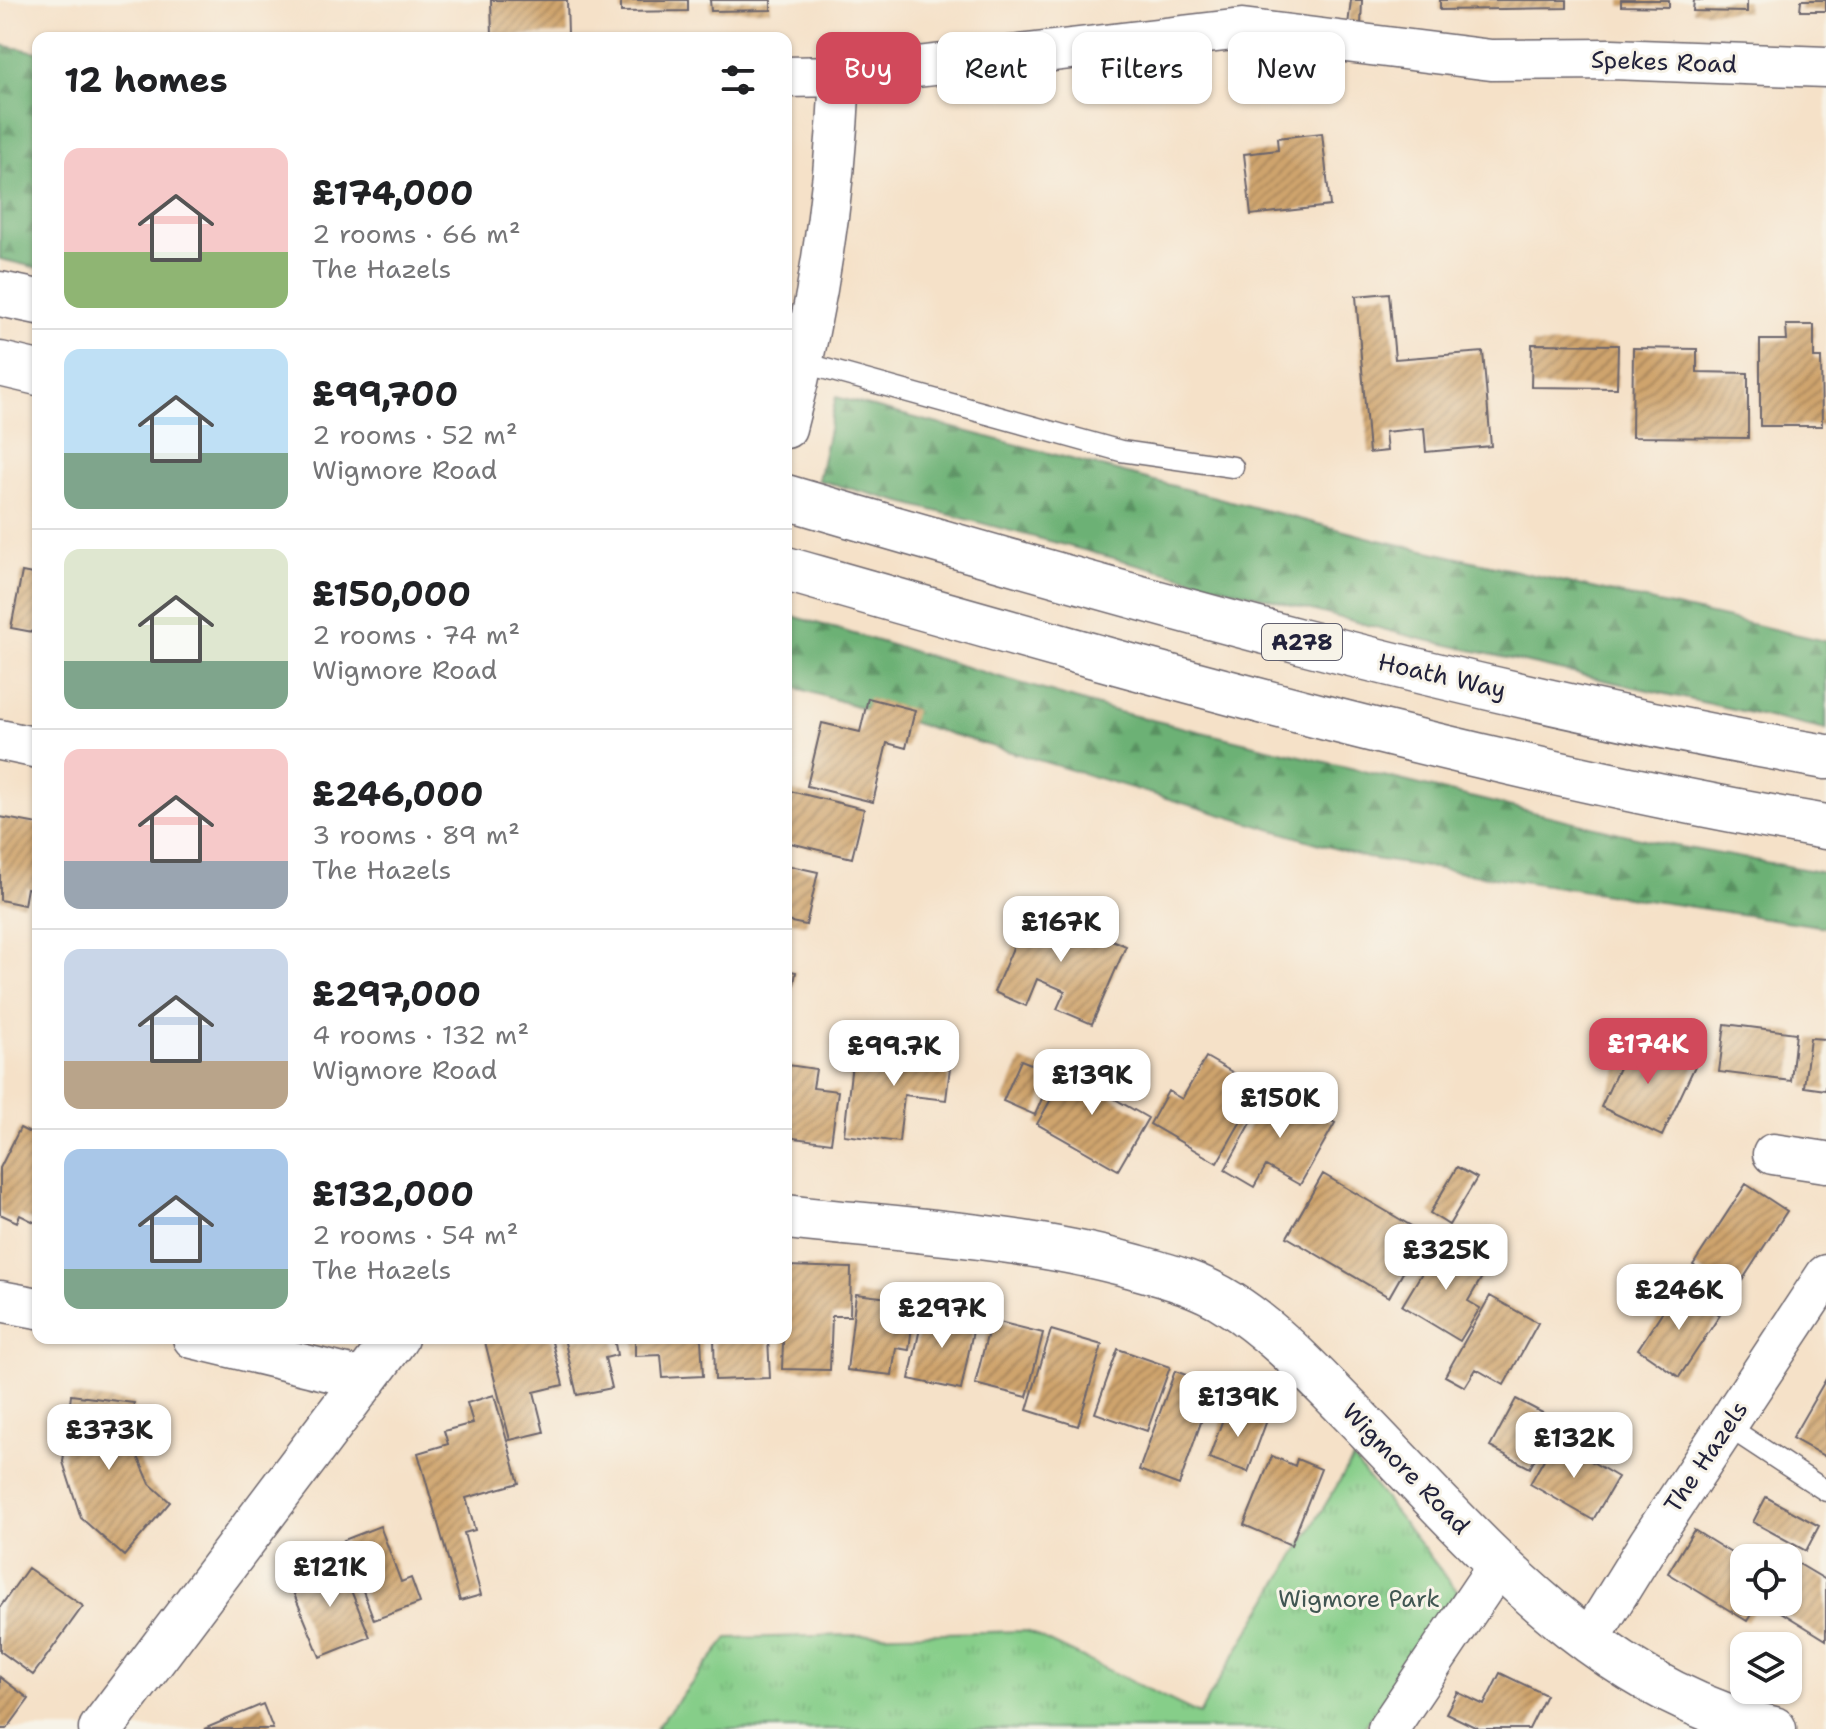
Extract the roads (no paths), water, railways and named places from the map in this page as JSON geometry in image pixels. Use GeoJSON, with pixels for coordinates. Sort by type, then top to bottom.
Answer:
{"type":"FeatureCollection","features":[{"type":"Feature","properties":{"kind":"main road"},"geometry":{"type":"LineString","coordinates":[[0,294],[32,301]]}},
{"type":"Feature","properties":{"kind":"main road"},"geometry":{"type":"LineString","coordinates":[[0,364],[32,372]]}},
{"type":"Feature","properties":{"kind":"main road","name":"Hoath Way"},"geometry":{"type":"LineString","coordinates":[[792,499],[1156,604],[1395,666],[1599,713],[1826,757]]}},
{"type":"Feature","properties":{"kind":"main road"},"geometry":{"type":"LineString","coordinates":[[792,571],[1142,671],[1404,738],[1826,827]]}},
{"type":"Feature","properties":{"kind":"main road","name":"Wigmore Road"},"geometry":{"type":"LineString","coordinates":[[792,1218],[1064,1250],[1141,1269],[1203,1289],[1227,1301],[1280,1341],[1499,1564],[1589,1640],[1679,1698],[1738,1721],[1774,1729]]}},
{"type":"Feature","properties":{"kind":"main road"},"geometry":{"type":"LineString","coordinates":[[101,1729],[391,1344]]}},
{"type":"Feature","properties":{"kind":"street","name":"Spekes Road"},"geometry":{"type":"LineString","coordinates":[[921,67],[1242,29],[1491,60],[1612,59],[1826,67]]}},
{"type":"Feature","properties":{"kind":"street","name":"Spekes Road"},"geometry":{"type":"LineString","coordinates":[[792,77],[816,76]]}},
{"type":"Feature","properties":{"kind":"street"},"geometry":{"type":"LineString","coordinates":[[795,396],[837,152],[839,104]]}},
{"type":"Feature","properties":{"kind":"street"},"geometry":{"type":"LineString","coordinates":[[0,740],[32,747]]}},
{"type":"Feature","properties":{"kind":"street"},"geometry":{"type":"LineString","coordinates":[[1773,1154],[1826,1162]]}},
{"type":"Feature","properties":{"kind":"street","name":"The Hazels"},"geometry":{"type":"LineString","coordinates":[[1589,1640],[1826,1275]]}},
{"type":"Feature","properties":{"kind":"street"},"geometry":{"type":"LineString","coordinates":[[0,1301],[32,1307]]}},
{"type":"Feature","properties":{"kind":"street"},"geometry":{"type":"LineString","coordinates":[[218,1344],[363,1379]]}},
{"type":"Feature","properties":{"kind":"street"},"geometry":{"type":"LineString","coordinates":[[1388,1729],[1499,1564]]}},
{"type":"Feature","properties":{"kind":"lane"},"geometry":{"type":"LineString","coordinates":[[795,396],[1233,467]]}},
{"type":"Feature","properties":{"kind":"lane"},"geometry":{"type":"LineString","coordinates":[[1727,1426],[1826,1491]]}},
{"type":"Feature","properties":{"kind":"park label","name":"Wigmore Park"},"geometry":{"type":"Point","coordinates":[1359,1599]}}]}
